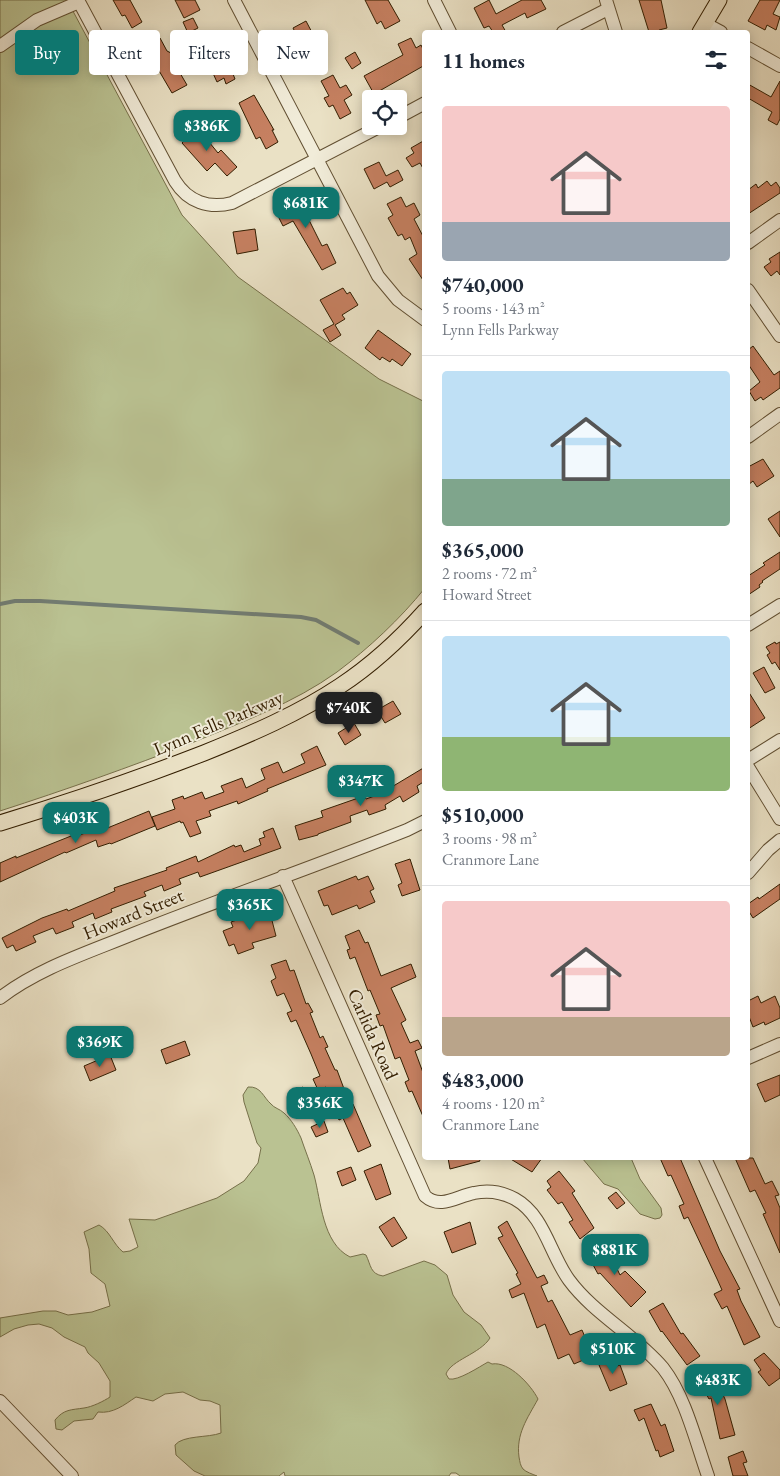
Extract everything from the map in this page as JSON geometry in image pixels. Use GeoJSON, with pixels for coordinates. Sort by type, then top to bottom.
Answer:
{"type":"FeatureCollection","features":[{"type":"Feature","properties":{"kind":"main road"},"geometry":{"type":"LineString","coordinates":[[703,28],[719,0]]}},
{"type":"Feature","properties":{"kind":"main road","name":"Lynn Fells Parkway"},"geometry":{"type":"LineString","coordinates":[[0,823],[131,780],[228,743],[288,716],[324,697],[361,671],[401,636],[422,614]]}},
{"type":"Feature","properties":{"kind":"street"},"geometry":{"type":"LineString","coordinates":[[234,0],[378,276],[398,300],[422,318]]}},
{"type":"Feature","properties":{"kind":"street"},"geometry":{"type":"LineString","coordinates":[[434,0],[449,30]]}},
{"type":"Feature","properties":{"kind":"street"},"geometry":{"type":"LineString","coordinates":[[0,46],[37,20],[79,1],[175,181],[191,199],[208,205],[232,203],[364,135]]}},
{"type":"Feature","properties":{"kind":"street"},"geometry":{"type":"LineString","coordinates":[[566,30],[607,5],[615,30]]}},
{"type":"Feature","properties":{"kind":"street"},"geometry":{"type":"LineString","coordinates":[[750,49],[780,66]]}},
{"type":"Feature","properties":{"kind":"street"},"geometry":{"type":"LineString","coordinates":[[407,113],[422,106]]}},
{"type":"Feature","properties":{"kind":"street"},"geometry":{"type":"LineString","coordinates":[[750,242],[780,220]]}},
{"type":"Feature","properties":{"kind":"street"},"geometry":{"type":"LineString","coordinates":[[750,293],[780,336]]}},
{"type":"Feature","properties":{"kind":"street"},"geometry":{"type":"LineString","coordinates":[[750,436],[780,414]]}},
{"type":"Feature","properties":{"kind":"street"},"geometry":{"type":"LineString","coordinates":[[750,624],[780,605]]}},
{"type":"Feature","properties":{"kind":"street"},"geometry":{"type":"LineString","coordinates":[[750,759],[780,740]]}},
{"type":"Feature","properties":{"kind":"street"},"geometry":{"type":"LineString","coordinates":[[750,770],[780,819]]}},
{"type":"Feature","properties":{"kind":"street","name":"Howard Street"},"geometry":{"type":"LineString","coordinates":[[0,998],[20,983],[49,968],[283,876],[394,836],[422,822]]}},
{"type":"Feature","properties":{"kind":"street"},"geometry":{"type":"LineString","coordinates":[[750,871],[768,850],[780,840]]}},
{"type":"Feature","properties":{"kind":"street","name":"Carlida Road"},"geometry":{"type":"LineString","coordinates":[[283,876],[422,1191],[427,1198],[435,1202],[444,1202],[474,1193],[491,1192],[508,1196],[528,1209],[576,1290],[656,1361],[670,1379],[680,1400],[708,1476]]}},
{"type":"Feature","properties":{"kind":"street"},"geometry":{"type":"LineString","coordinates":[[750,1057],[780,1044]]}},
{"type":"Feature","properties":{"kind":"street"},"geometry":{"type":"LineString","coordinates":[[706,1160],[780,1322]]}},
{"type":"Feature","properties":{"kind":"street"},"geometry":{"type":"LineString","coordinates":[[0,1401],[72,1476]]}},
{"type":"Feature","properties":{"kind":"green space"},"geometry":{"type":"Polygon","coordinates":[[[0,0],[67,0],[89,41],[89,75],[107,75],[182,215],[238,277],[379,379],[422,400],[422,592],[415,600],[384,633],[361,653],[337,672],[303,693],[267,711],[194,742],[0,811],[0,0]]]}},
{"type":"Feature","properties":{"kind":"green space"},"geometry":{"type":"Polygon","coordinates":[[[248,1087],[259,1090],[272,1105],[287,1115],[296,1128],[314,1175],[328,1231],[341,1250],[350,1257],[366,1255],[373,1271],[383,1276],[424,1261],[435,1265],[447,1275],[453,1295],[464,1312],[481,1325],[490,1338],[480,1348],[449,1369],[446,1374],[449,1379],[458,1378],[488,1362],[505,1366],[525,1381],[538,1399],[526,1420],[521,1434],[519,1457],[523,1469],[537,1476],[460,1476],[456,1473],[451,1473],[449,1476],[285,1476],[284,1472],[279,1476],[205,1476],[194,1471],[176,1455],[175,1445],[190,1438],[221,1433],[220,1405],[200,1400],[183,1392],[165,1394],[153,1401],[136,1397],[123,1406],[109,1412],[98,1412],[93,1419],[74,1421],[62,1430],[56,1429],[55,1420],[61,1414],[91,1406],[110,1397],[110,1381],[99,1363],[88,1353],[85,1347],[64,1337],[52,1328],[39,1324],[28,1325],[14,1329],[0,1337],[0,1318],[43,1311],[56,1311],[68,1315],[92,1312],[110,1306],[105,1284],[91,1273],[89,1249],[84,1232],[99,1225],[123,1252],[130,1251],[138,1247],[129,1219],[155,1220],[217,1198],[244,1181],[258,1163],[261,1148],[257,1143],[244,1102],[243,1095],[248,1087]]]}},
{"type":"Feature","properties":{"kind":"green space"},"geometry":{"type":"Polygon","coordinates":[[[584,1160],[632,1160],[640,1179],[661,1208],[662,1215],[660,1218],[655,1219],[640,1214],[618,1189],[604,1184],[584,1160]]]}},
{"type":"Feature","properties":{"kind":"building"},"geometry":{"type":"Polygon","coordinates":[[[113,0],[130,0],[142,22],[132,28],[125,15],[122,16],[113,0]]]}},
{"type":"Feature","properties":{"kind":"building"},"geometry":{"type":"Polygon","coordinates":[[[175,0],[195,0],[200,10],[184,18],[175,0]]]}},
{"type":"Feature","properties":{"kind":"building"},"geometry":{"type":"Polygon","coordinates":[[[365,0],[388,0],[400,21],[385,29],[381,21],[377,24],[365,0]]]}},
{"type":"Feature","properties":{"kind":"building"},"geometry":{"type":"Polygon","coordinates":[[[489,0],[496,14],[522,0],[541,0],[546,9],[527,18],[525,13],[502,25],[505,30],[492,30],[489,26],[484,28],[474,8],[489,0]]]}},
{"type":"Feature","properties":{"kind":"building"},"geometry":{"type":"Polygon","coordinates":[[[639,0],[661,0],[667,28],[648,30],[639,0]]]}},
{"type":"Feature","properties":{"kind":"building"},"geometry":{"type":"Polygon","coordinates":[[[760,0],[780,0],[773,14],[780,17],[776,30],[767,25],[765,30],[748,21],[760,0]]]}},
{"type":"Feature","properties":{"kind":"building"},"geometry":{"type":"Polygon","coordinates":[[[193,18],[198,28],[187,30],[183,22],[193,18]]]}},
{"type":"Feature","properties":{"kind":"building"},"geometry":{"type":"Polygon","coordinates":[[[306,21],[311,30],[294,30],[293,28],[306,21]]]}},
{"type":"Feature","properties":{"kind":"building"},"geometry":{"type":"Polygon","coordinates":[[[160,38],[167,51],[170,52],[170,75],[181,75],[187,85],[172,93],[160,72],[160,38]]]}},
{"type":"Feature","properties":{"kind":"building"},"geometry":{"type":"Polygon","coordinates":[[[411,38],[416,48],[421,45],[422,47],[422,67],[381,90],[372,90],[364,76],[403,55],[398,44],[411,38]]]}},
{"type":"Feature","properties":{"kind":"building"},"geometry":{"type":"Polygon","coordinates":[[[355,52],[361,63],[352,69],[345,58],[355,52]]]}},
{"type":"Feature","properties":{"kind":"building"},"geometry":{"type":"Polygon","coordinates":[[[214,75],[233,75],[235,79],[226,84],[224,78],[217,82],[214,75]]]}},
{"type":"Feature","properties":{"kind":"building"},"geometry":{"type":"Polygon","coordinates":[[[333,75],[340,88],[346,85],[352,95],[344,100],[351,113],[340,119],[333,105],[329,107],[324,98],[329,96],[321,81],[333,75]]]}},
{"type":"Feature","properties":{"kind":"building"},"geometry":{"type":"Polygon","coordinates":[[[780,81],[780,119],[777,125],[768,120],[772,112],[750,99],[750,85],[771,97],[780,81]]]}},
{"type":"Feature","properties":{"kind":"building"},"geometry":{"type":"Polygon","coordinates":[[[254,95],[274,130],[272,130],[278,142],[266,149],[260,137],[256,139],[239,103],[254,95]]]}},
{"type":"Feature","properties":{"kind":"building"},"geometry":{"type":"Polygon","coordinates":[[[196,126],[218,153],[221,150],[237,167],[227,176],[215,163],[207,171],[182,143],[185,140],[183,138],[196,126]]]}},
{"type":"Feature","properties":{"kind":"building"},"geometry":{"type":"Polygon","coordinates":[[[422,142],[422,167],[420,163],[412,167],[406,158],[414,153],[411,148],[422,142]]]}},
{"type":"Feature","properties":{"kind":"building"},"geometry":{"type":"Polygon","coordinates":[[[379,162],[386,176],[398,170],[403,180],[390,187],[387,182],[374,189],[364,169],[379,162]]]}},
{"type":"Feature","properties":{"kind":"building"},"geometry":{"type":"Polygon","coordinates":[[[767,181],[771,186],[776,182],[780,188],[780,193],[750,213],[750,188],[756,184],[758,188],[767,181]]]}},
{"type":"Feature","properties":{"kind":"building"},"geometry":{"type":"Polygon","coordinates":[[[308,195],[316,209],[306,214],[322,246],[327,244],[336,263],[322,270],[293,221],[283,226],[276,212],[281,210],[280,207],[299,197],[300,199],[308,195]]]}},
{"type":"Feature","properties":{"kind":"building"},"geometry":{"type":"Polygon","coordinates":[[[401,197],[406,207],[414,203],[420,215],[414,219],[422,234],[422,278],[409,259],[417,254],[410,237],[405,240],[402,234],[398,236],[388,218],[393,215],[387,204],[401,197]]]}},
{"type":"Feature","properties":{"kind":"building"},"geometry":{"type":"Polygon","coordinates":[[[255,229],[258,250],[237,254],[233,232],[255,229]]]}},
{"type":"Feature","properties":{"kind":"building"},"geometry":{"type":"Polygon","coordinates":[[[780,252],[780,275],[777,271],[771,276],[764,267],[771,262],[769,259],[780,252]]]}},
{"type":"Feature","properties":{"kind":"building"},"geometry":{"type":"Polygon","coordinates":[[[343,288],[347,294],[350,292],[358,305],[342,315],[345,319],[335,325],[341,335],[330,342],[323,330],[334,324],[320,300],[343,288]]]}},
{"type":"Feature","properties":{"kind":"building"},"geometry":{"type":"Polygon","coordinates":[[[378,330],[411,354],[402,366],[392,359],[390,362],[382,357],[380,360],[365,348],[378,330]]]}},
{"type":"Feature","properties":{"kind":"building"},"geometry":{"type":"Polygon","coordinates":[[[753,346],[774,375],[780,371],[780,388],[763,400],[761,397],[755,401],[750,393],[750,390],[760,382],[750,367],[750,348],[753,346]]]}},
{"type":"Feature","properties":{"kind":"building"},"geometry":{"type":"Polygon","coordinates":[[[763,459],[774,476],[757,487],[753,481],[750,483],[750,466],[763,459]]]}},
{"type":"Feature","properties":{"kind":"building"},"geometry":{"type":"Polygon","coordinates":[[[780,511],[780,537],[768,519],[780,511]]]}},
{"type":"Feature","properties":{"kind":"building"},"geometry":{"type":"Polygon","coordinates":[[[780,552],[780,569],[762,581],[759,585],[760,587],[750,594],[750,575],[765,565],[763,563],[780,552]]]}},
{"type":"Feature","properties":{"kind":"building"},"geometry":{"type":"Polygon","coordinates":[[[775,642],[776,644],[780,642],[780,670],[775,662],[772,664],[767,655],[770,653],[766,647],[775,642]]]}},
{"type":"Feature","properties":{"kind":"building"},"geometry":{"type":"Polygon","coordinates":[[[764,667],[775,688],[765,693],[753,673],[764,667]]]}},
{"type":"Feature","properties":{"kind":"building"},"geometry":{"type":"Polygon","coordinates":[[[750,694],[765,718],[750,728],[750,694]]]}},
{"type":"Feature","properties":{"kind":"building"},"geometry":{"type":"Polygon","coordinates":[[[393,701],[401,714],[385,723],[377,710],[393,701]]]}},
{"type":"Feature","properties":{"kind":"building"},"geometry":{"type":"Polygon","coordinates":[[[354,723],[361,735],[345,745],[338,733],[354,723]]]}},
{"type":"Feature","properties":{"kind":"building"},"geometry":{"type":"Polygon","coordinates":[[[317,746],[326,765],[267,789],[268,791],[238,804],[237,801],[209,811],[211,816],[196,821],[201,833],[190,837],[183,822],[181,823],[180,821],[157,830],[152,817],[175,809],[172,800],[183,796],[184,799],[202,792],[205,799],[224,792],[221,786],[242,778],[246,788],[265,779],[261,769],[278,762],[283,773],[305,763],[301,754],[317,746]]]}},
{"type":"Feature","properties":{"kind":"building"},"geometry":{"type":"Polygon","coordinates":[[[422,769],[422,783],[417,786],[419,792],[403,802],[400,796],[385,805],[386,809],[369,815],[367,810],[350,816],[351,822],[299,840],[295,826],[323,817],[321,811],[364,796],[366,799],[380,794],[422,769]]]}},
{"type":"Feature","properties":{"kind":"building"},"geometry":{"type":"Polygon","coordinates":[[[149,811],[155,826],[111,844],[98,847],[96,840],[0,882],[0,863],[76,834],[77,836],[104,826],[105,829],[149,811]]]}},
{"type":"Feature","properties":{"kind":"building"},"geometry":{"type":"Polygon","coordinates":[[[273,828],[281,848],[200,877],[198,872],[179,879],[181,884],[164,891],[162,885],[144,892],[146,896],[111,909],[112,912],[95,919],[93,913],[72,922],[74,927],[56,934],[53,928],[33,936],[36,942],[16,951],[13,945],[7,948],[2,938],[42,918],[67,909],[68,911],[115,891],[114,888],[167,870],[166,868],[196,856],[198,862],[234,845],[235,847],[241,845],[244,852],[261,845],[259,839],[265,837],[263,832],[273,828]]]}},
{"type":"Feature","properties":{"kind":"building"},"geometry":{"type":"Polygon","coordinates":[[[410,859],[420,890],[402,896],[398,885],[402,883],[395,864],[410,859]]]}},
{"type":"Feature","properties":{"kind":"building"},"geometry":{"type":"Polygon","coordinates":[[[356,876],[358,880],[368,876],[374,889],[370,891],[375,902],[359,909],[357,905],[332,915],[328,905],[324,906],[318,891],[356,876]]]}},
{"type":"Feature","properties":{"kind":"building"},"geometry":{"type":"Polygon","coordinates":[[[780,884],[780,899],[753,918],[750,913],[750,903],[758,897],[759,899],[780,884]]]}},
{"type":"Feature","properties":{"kind":"building"},"geometry":{"type":"Polygon","coordinates":[[[269,909],[276,936],[252,943],[254,948],[238,954],[234,944],[229,946],[223,931],[233,927],[231,922],[269,909]]]}},
{"type":"Feature","properties":{"kind":"building"},"geometry":{"type":"Polygon","coordinates":[[[359,930],[365,943],[368,942],[381,976],[411,964],[416,977],[391,988],[406,1020],[401,1023],[410,1043],[418,1040],[422,1048],[415,1051],[422,1070],[422,1114],[412,1091],[409,1092],[405,1082],[409,1080],[400,1057],[395,1059],[383,1025],[380,1026],[376,1015],[380,1014],[370,990],[368,991],[355,957],[350,959],[347,950],[350,949],[345,936],[359,930]]]}},
{"type":"Feature","properties":{"kind":"building"},"geometry":{"type":"Polygon","coordinates":[[[286,960],[290,971],[294,970],[306,1004],[308,1003],[313,1012],[310,1013],[320,1038],[323,1036],[328,1047],[325,1048],[335,1070],[337,1070],[350,1105],[353,1104],[371,1146],[358,1152],[343,1118],[339,1120],[326,1087],[318,1090],[313,1079],[320,1076],[311,1054],[296,1020],[291,1022],[287,1013],[292,1011],[284,993],[277,996],[271,981],[276,978],[271,965],[286,960]]]}},
{"type":"Feature","properties":{"kind":"building"},"geometry":{"type":"Polygon","coordinates":[[[758,996],[761,1003],[775,996],[780,1008],[780,1018],[765,1025],[764,1022],[753,1027],[750,1019],[750,1000],[758,996]]]}},
{"type":"Feature","properties":{"kind":"building"},"geometry":{"type":"Polygon","coordinates":[[[185,1041],[190,1055],[166,1064],[161,1050],[185,1041]]]}},
{"type":"Feature","properties":{"kind":"building"},"geometry":{"type":"Polygon","coordinates":[[[110,1055],[116,1070],[90,1081],[84,1066],[110,1055]]]}},
{"type":"Feature","properties":{"kind":"building"},"geometry":{"type":"Polygon","coordinates":[[[780,1075],[780,1095],[765,1102],[757,1084],[780,1075]]]}},
{"type":"Feature","properties":{"kind":"building"},"geometry":{"type":"Polygon","coordinates":[[[303,1087],[309,1100],[296,1106],[290,1093],[303,1087]]]}},
{"type":"Feature","properties":{"kind":"building"},"geometry":{"type":"Polygon","coordinates":[[[324,1121],[328,1132],[316,1137],[311,1127],[324,1121]]]}},
{"type":"Feature","properties":{"kind":"building"},"geometry":{"type":"Polygon","coordinates":[[[750,1158],[753,1158],[765,1184],[772,1181],[779,1195],[775,1196],[780,1208],[780,1253],[763,1214],[766,1213],[755,1190],[750,1192],[736,1160],[750,1160],[750,1158]]]}},
{"type":"Feature","properties":{"kind":"building"},"geometry":{"type":"Polygon","coordinates":[[[448,1160],[480,1161],[450,1169],[448,1160]]]}},
{"type":"Feature","properties":{"kind":"building"},"geometry":{"type":"Polygon","coordinates":[[[512,1160],[541,1160],[532,1172],[512,1160]]]}},
{"type":"Feature","properties":{"kind":"building"},"geometry":{"type":"Polygon","coordinates":[[[661,1160],[681,1160],[720,1251],[740,1289],[737,1290],[741,1301],[760,1337],[744,1345],[727,1306],[722,1309],[714,1294],[722,1290],[688,1217],[684,1219],[679,1206],[684,1204],[671,1175],[668,1176],[661,1160]]]}},
{"type":"Feature","properties":{"kind":"building"},"geometry":{"type":"Polygon","coordinates":[[[381,1164],[391,1194],[376,1200],[364,1171],[381,1164]]]}},
{"type":"Feature","properties":{"kind":"building"},"geometry":{"type":"Polygon","coordinates":[[[351,1167],[356,1180],[342,1186],[337,1172],[351,1167]]]}},
{"type":"Feature","properties":{"kind":"building"},"geometry":{"type":"Polygon","coordinates":[[[559,1171],[575,1191],[572,1193],[594,1228],[580,1239],[569,1222],[573,1220],[562,1202],[558,1204],[547,1190],[551,1187],[547,1181],[559,1171]]]}},
{"type":"Feature","properties":{"kind":"building"},"geometry":{"type":"Polygon","coordinates":[[[616,1192],[625,1203],[617,1209],[608,1198],[616,1192]]]}},
{"type":"Feature","properties":{"kind":"building"},"geometry":{"type":"Polygon","coordinates":[[[394,1217],[407,1238],[392,1247],[379,1227],[394,1217]]]}},
{"type":"Feature","properties":{"kind":"building"},"geometry":{"type":"Polygon","coordinates":[[[507,1221],[537,1278],[544,1275],[548,1283],[541,1286],[548,1302],[552,1300],[570,1335],[582,1330],[593,1356],[574,1364],[569,1354],[558,1359],[545,1324],[537,1328],[524,1293],[512,1298],[509,1290],[521,1284],[516,1274],[518,1273],[498,1238],[503,1236],[498,1227],[507,1221]]]}},
{"type":"Feature","properties":{"kind":"building"},"geometry":{"type":"Polygon","coordinates":[[[470,1222],[476,1244],[452,1253],[444,1232],[470,1222]]]}},
{"type":"Feature","properties":{"kind":"building"},"geometry":{"type":"Polygon","coordinates":[[[597,1243],[603,1255],[609,1252],[620,1275],[625,1271],[646,1292],[631,1307],[600,1273],[598,1274],[585,1250],[597,1243]]]}},
{"type":"Feature","properties":{"kind":"building"},"geometry":{"type":"Polygon","coordinates":[[[663,1303],[681,1334],[683,1333],[700,1356],[687,1365],[661,1332],[649,1311],[663,1303]]]}},
{"type":"Feature","properties":{"kind":"building"},"geometry":{"type":"Polygon","coordinates":[[[764,1353],[780,1370],[780,1378],[769,1386],[758,1372],[761,1370],[754,1360],[764,1353]]]}},
{"type":"Feature","properties":{"kind":"building"},"geometry":{"type":"Polygon","coordinates":[[[614,1359],[617,1366],[620,1365],[627,1384],[610,1391],[599,1365],[614,1359]]]}},
{"type":"Feature","properties":{"kind":"building"},"geometry":{"type":"Polygon","coordinates":[[[712,1372],[725,1399],[735,1435],[720,1439],[711,1398],[709,1399],[698,1379],[712,1372]]]}},
{"type":"Feature","properties":{"kind":"building"},"geometry":{"type":"Polygon","coordinates":[[[651,1404],[661,1426],[665,1424],[674,1451],[660,1457],[644,1418],[639,1421],[634,1410],[651,1404]]]}},
{"type":"Feature","properties":{"kind":"building"},"geometry":{"type":"Polygon","coordinates":[[[743,1451],[747,1462],[743,1463],[748,1476],[733,1476],[728,1457],[743,1451]]]}},
{"type":"Feature","properties":{"kind":"waterway"},"geometry":{"type":"LineString","coordinates":[[0,604],[15,601],[40,601],[301,617],[316,620],[358,643]]}}]}
